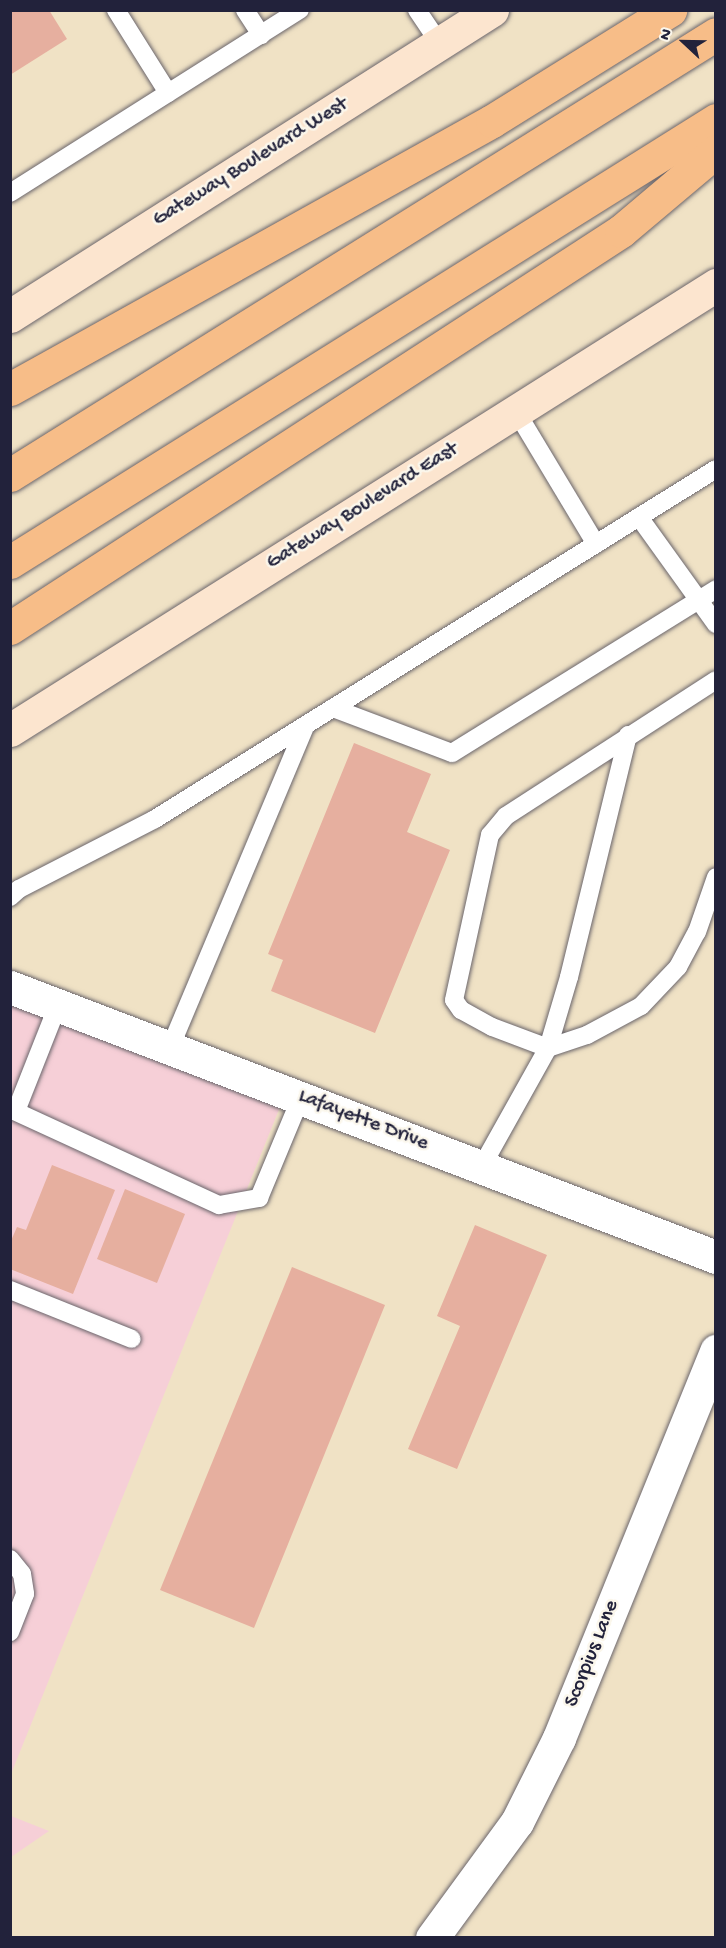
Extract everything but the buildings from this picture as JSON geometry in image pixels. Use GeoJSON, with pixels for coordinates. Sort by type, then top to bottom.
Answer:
{"type":"FeatureCollection","features":[{"type":"Feature","properties":{"kind":"highway"},"geometry":{"type":"LineString","coordinates":[[10,388],[492,121],[670,10]]}},
{"type":"Feature","properties":{"kind":"highway"},"geometry":{"type":"LineString","coordinates":[[10,475],[716,34]]}},
{"type":"Feature","properties":{"kind":"highway"},"geometry":{"type":"LineString","coordinates":[[10,562],[716,120]]}},
{"type":"Feature","properties":{"kind":"highway"},"geometry":{"type":"LineString","coordinates":[[10,628],[621,231],[716,151]]}},
{"type":"Feature","properties":{"kind":"main road","name":"Gateway Boulevard West"},"geometry":{"type":"LineString","coordinates":[[10,316],[492,10]]}},
{"type":"Feature","properties":{"kind":"main road","name":"Gateway Boulevard East"},"geometry":{"type":"LineString","coordinates":[[10,730],[716,285]]}},
{"type":"Feature","properties":{"kind":"street","name":"Lafayette Drive"},"geometry":{"type":"LineString","coordinates":[[10,987],[716,1257]]}},
{"type":"Feature","properties":{"kind":"street","name":"Scorpius Lane"},"geometry":{"type":"LineString","coordinates":[[432,1938],[517,1822],[559,1738],[716,1351]]}},
{"type":"Feature","properties":{"kind":"lane"},"geometry":{"type":"LineString","coordinates":[[116,10],[168,93]]}},
{"type":"Feature","properties":{"kind":"lane"},"geometry":{"type":"LineString","coordinates":[[245,10],[261,35]]}},
{"type":"Feature","properties":{"kind":"lane"},"geometry":{"type":"LineString","coordinates":[[10,194],[300,10]]}},
{"type":"Feature","properties":{"kind":"lane"},"geometry":{"type":"LineString","coordinates":[[417,10],[440,44]]}},
{"type":"Feature","properties":{"kind":"lane"},"geometry":{"type":"LineString","coordinates":[[516,411],[596,544]]}},
{"type":"Feature","properties":{"kind":"lane"},"geometry":{"type":"LineString","coordinates":[[10,897],[20,889],[155,819],[716,469]]}},
{"type":"Feature","properties":{"kind":"lane"},"geometry":{"type":"LineString","coordinates":[[639,517],[708,594],[716,624]]}},
{"type":"Feature","properties":{"kind":"lane"},"geometry":{"type":"LineString","coordinates":[[333,708],[452,753],[708,594]]}},
{"type":"Feature","properties":{"kind":"lane"},"geometry":{"type":"LineString","coordinates":[[716,680],[506,816],[490,835],[454,1000],[461,1010],[492,1027],[548,1048],[587,1035],[641,1006],[678,967],[697,932],[716,877]]}},
{"type":"Feature","properties":{"kind":"lane"},"geometry":{"type":"LineString","coordinates":[[170,1048],[306,724]]}},
{"type":"Feature","properties":{"kind":"lane"},"geometry":{"type":"LineString","coordinates":[[482,1167],[548,1048],[569,977],[628,735]]}},
{"type":"Feature","properties":{"kind":"lane"},"geometry":{"type":"LineString","coordinates":[[58,1005],[13,1110],[219,1204],[259,1198],[301,1097]]}},
{"type":"Feature","properties":{"kind":"lane"},"geometry":{"type":"LineString","coordinates":[[10,1290],[132,1339]]}},
{"type":"Feature","properties":{"kind":"lane"},"geometry":{"type":"LineString","coordinates":[[10,1559],[22,1574],[25,1594],[10,1632]]}},
{"type":"Feature","properties":{"kind":"shaded area"},"geometry":{"type":"Polygon","coordinates":[[[11,1003],[282,1102],[11,1774],[11,1003]]]}},
{"type":"Feature","properties":{"kind":"shaded area"},"geometry":{"type":"Polygon","coordinates":[[[11,1816],[49,1831],[11,1857],[11,1816]]]}}]}
